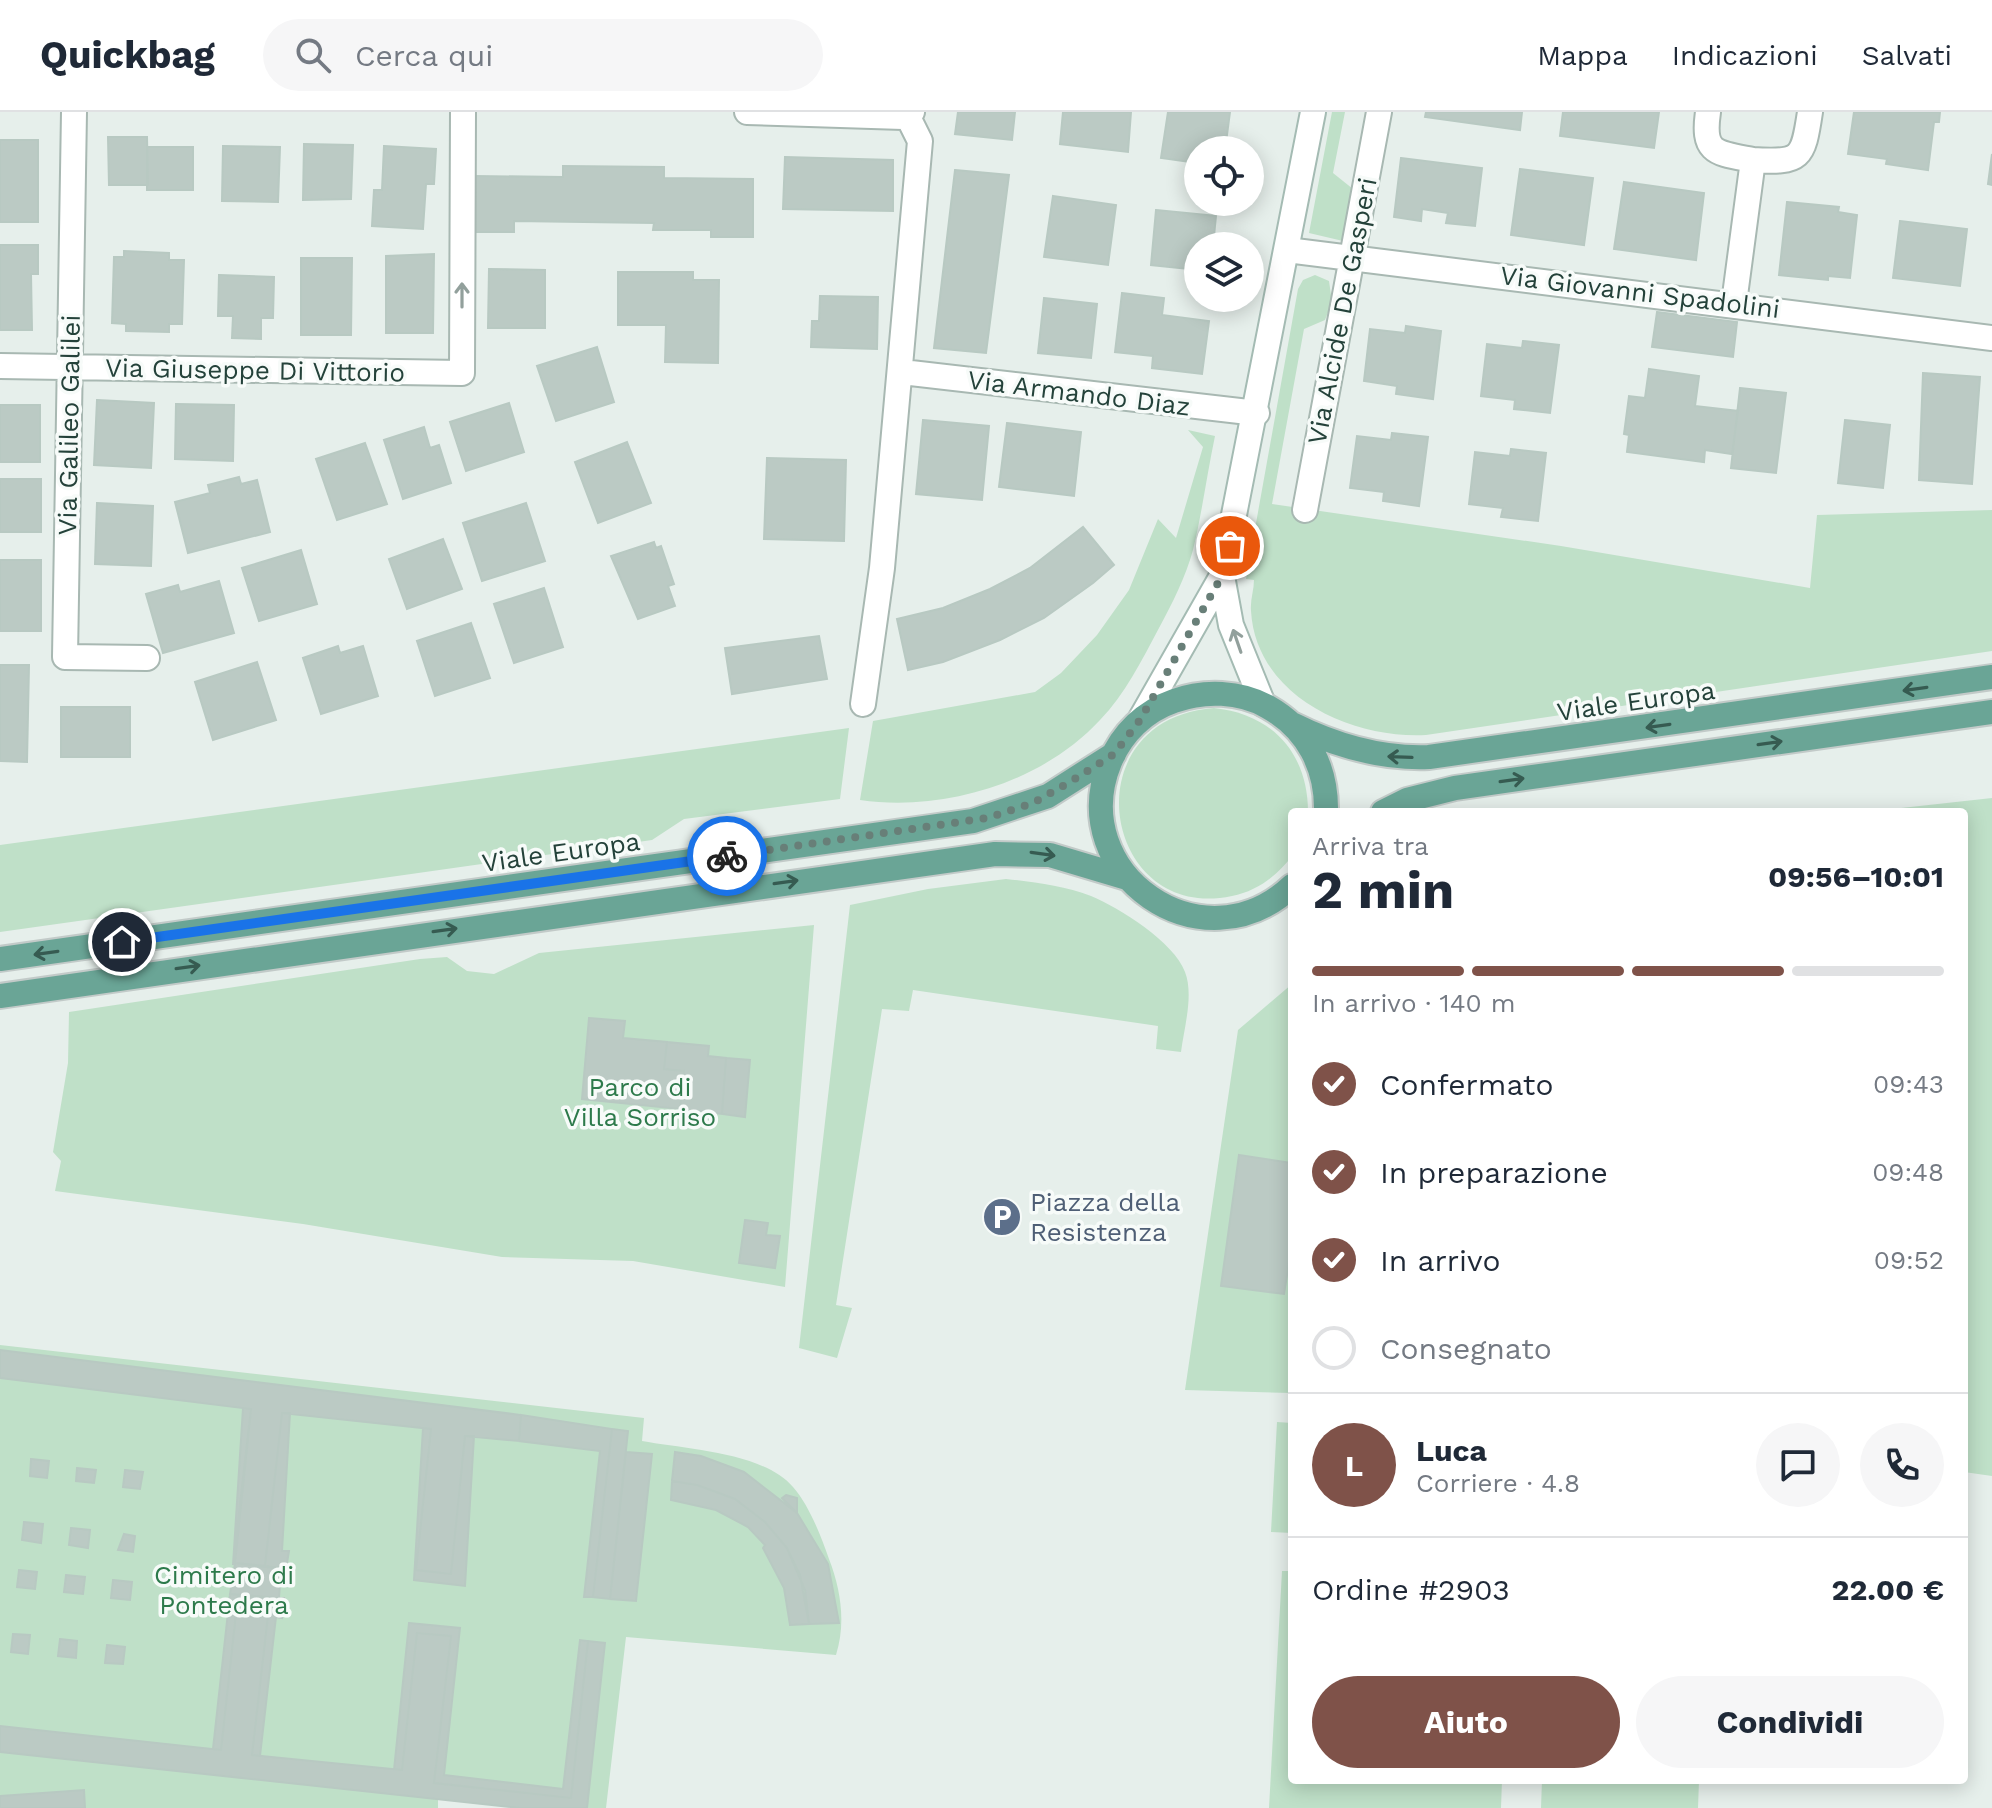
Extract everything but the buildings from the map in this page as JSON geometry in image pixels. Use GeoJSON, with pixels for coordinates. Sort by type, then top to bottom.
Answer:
{"type":"FeatureCollection","features":[{"type":"Feature","properties":{"kind":"main road","name":"Viale Europa"},"geometry":{"type":"LineString","coordinates":[[1288,889],[1254,911],[1216,918],[1178,913],[1159,905],[1127,878],[1115,860],[1101,818],[1103,785],[1114,754],[1140,720],[1168,703],[1199,694],[1232,695],[1263,704],[1292,724],[1329,741],[1380,756],[1429,757],[1992,677]]}},
{"type":"Feature","properties":{"kind":"main road"},"geometry":{"type":"LineString","coordinates":[[1392,808],[1420,796],[1455,788],[1992,712]]}},
{"type":"Feature","properties":{"kind":"main road","name":"Viale Europa"},"geometry":{"type":"LineString","coordinates":[[1292,724],[1310,745],[1321,770],[1326,808]]}},
{"type":"Feature","properties":{"kind":"main road","name":"Viale Europa"},"geometry":{"type":"LineString","coordinates":[[0,959],[973,821],[1048,796],[1114,754]]}},
{"type":"Feature","properties":{"kind":"main road","name":"Viale Europa"},"geometry":{"type":"LineString","coordinates":[[0,996],[995,854],[1036,853],[1064,858],[1127,878]]}},
{"type":"Feature","properties":{"kind":"street","name":"Via Galileo Galilei"},"geometry":{"type":"LineString","coordinates":[[74,112],[65,657],[147,658]]}},
{"type":"Feature","properties":{"kind":"street","name":"Via Giuseppe Di Vittorio"},"geometry":{"type":"LineString","coordinates":[[0,366],[462,373],[463,112]]}},
{"type":"Feature","properties":{"kind":"street"},"geometry":{"type":"LineString","coordinates":[[747,112],[909,114],[920,141],[902,372],[882,568],[863,704]]}},
{"type":"Feature","properties":{"kind":"street"},"geometry":{"type":"LineString","coordinates":[[1140,720],[1222,576],[1257,413],[1313,112]]}},
{"type":"Feature","properties":{"kind":"street","name":"Via Alcide De Gasperi"},"geometry":{"type":"LineString","coordinates":[[1305,510],[1379,112]]}},
{"type":"Feature","properties":{"kind":"street"},"geometry":{"type":"LineString","coordinates":[[1708,112],[1704,134],[1710,147],[1721,154],[1753,160],[1790,161],[1805,146],[1810,112]]}},
{"type":"Feature","properties":{"kind":"street"},"geometry":{"type":"LineString","coordinates":[[1734,303],[1753,160]]}},
{"type":"Feature","properties":{"kind":"street","name":"Via Giovanni Spadolini"},"geometry":{"type":"LineString","coordinates":[[1287,250],[1734,303],[1992,338]]}},
{"type":"Feature","properties":{"kind":"street","name":"Via Armando Diaz"},"geometry":{"type":"LineString","coordinates":[[902,372],[1257,413]]}},
{"type":"Feature","properties":{"kind":"street"},"geometry":{"type":"LineString","coordinates":[[1222,576],[1238,647],[1263,704]]}},
{"type":"Feature","properties":{"kind":"green space"},"geometry":{"type":"Polygon","coordinates":[[[1332,112],[1345,112],[1333,173],[1353,189],[1343,241],[1309,233],[1332,112]]]}},
{"type":"Feature","properties":{"kind":"green space"},"geometry":{"type":"Polygon","coordinates":[[[1315,275],[1329,281],[1332,302],[1325,320],[1304,329],[1272,504],[1561,546],[1810,588],[1817,515],[1992,510],[1992,651],[1426,735],[1368,729],[1339,720],[1312,706],[1289,689],[1270,667],[1257,641],[1251,611],[1254,580],[1246,579],[1298,289],[1303,280],[1315,275]]]}},
{"type":"Feature","properties":{"kind":"green space"},"geometry":{"type":"Polygon","coordinates":[[[1188,430],[1215,436],[1193,550],[1183,580],[1164,619],[1109,710],[1076,742],[1050,761],[989,788],[957,797],[924,801],[892,803],[860,800],[873,721],[1035,692],[1061,673],[1097,635],[1129,590],[1158,519],[1176,538],[1203,447],[1188,430]]]}},
{"type":"Feature","properties":{"kind":"green space"},"geometry":{"type":"Polygon","coordinates":[[[1214,708],[1235,712],[1269,728],[1294,755],[1306,791],[1308,808],[1288,808],[1288,861],[1266,882],[1232,896],[1188,896],[1154,880],[1131,852],[1120,817],[1122,780],[1137,746],[1168,720],[1214,708]]]}},
{"type":"Feature","properties":{"kind":"green space"},"geometry":{"type":"Polygon","coordinates":[[[849,728],[840,799],[684,819],[652,840],[0,932],[0,845],[849,728]]]}},
{"type":"Feature","properties":{"kind":"green space"},"geometry":{"type":"Polygon","coordinates":[[[1992,798],[1992,1476],[1968,1473],[1968,808],[1901,808],[1992,798]]]}},
{"type":"Feature","properties":{"kind":"green space"},"geometry":{"type":"Polygon","coordinates":[[[1006,879],[1060,887],[1091,896],[1131,917],[1170,949],[1188,981],[1181,1052],[1156,1049],[1158,1026],[913,990],[909,1011],[882,1009],[836,1305],[852,1308],[837,1358],[799,1348],[850,905],[928,889],[1006,879]]]}},
{"type":"Feature","properties":{"kind":"green space","name":"Parco di Villa Sorriso"},"geometry":{"type":"Polygon","coordinates":[[[814,925],[785,1287],[633,1261],[502,1257],[303,1224],[55,1191],[61,1161],[53,1152],[68,1063],[69,1012],[420,959],[447,957],[467,971],[494,974],[539,953],[814,925]]]}},
{"type":"Feature","properties":{"kind":"green space"},"geometry":{"type":"Polygon","coordinates":[[[1288,987],[1288,1393],[1185,1390],[1238,1030],[1288,987]]]}},
{"type":"Feature","properties":{"kind":"green space","name":"Cimitero di Pontedera"},"geometry":{"type":"Polygon","coordinates":[[[0,1345],[644,1418],[642,1441],[743,1459],[780,1475],[793,1487],[814,1521],[837,1583],[841,1631],[836,1655],[626,1637],[606,1808],[534,1808],[438,1799],[438,1808],[0,1808],[0,1345]]]}},
{"type":"Feature","properties":{"kind":"green space"},"geometry":{"type":"Polygon","coordinates":[[[1277,1422],[1288,1423],[1288,1533],[1271,1532],[1277,1422]]]}},
{"type":"Feature","properties":{"kind":"green space"},"geometry":{"type":"Polygon","coordinates":[[[1282,1571],[1288,1571],[1288,1784],[1502,1784],[1501,1808],[1269,1808],[1282,1571]]]}},
{"type":"Feature","properties":{"kind":"green space"},"geometry":{"type":"Polygon","coordinates":[[[1542,1784],[1699,1784],[1698,1808],[1541,1808],[1542,1784]]]}},
{"type":"Feature","properties":{"kind":"way so far"},"geometry":{"type":"LineString","coordinates":[[727,856],[987,818],[1048,796],[1114,754],[1140,720],[1222,576],[1230,546]]}},
{"type":"Feature","properties":{"kind":"place","name":"Piazza della Resistenza"},"geometry":{"type":"Point","coordinates":[1002,1217]}},
{"type":"Feature","properties":{"kind":"route"},"geometry":{"type":"LineString","coordinates":[[122,942],[727,856]]}}]}
